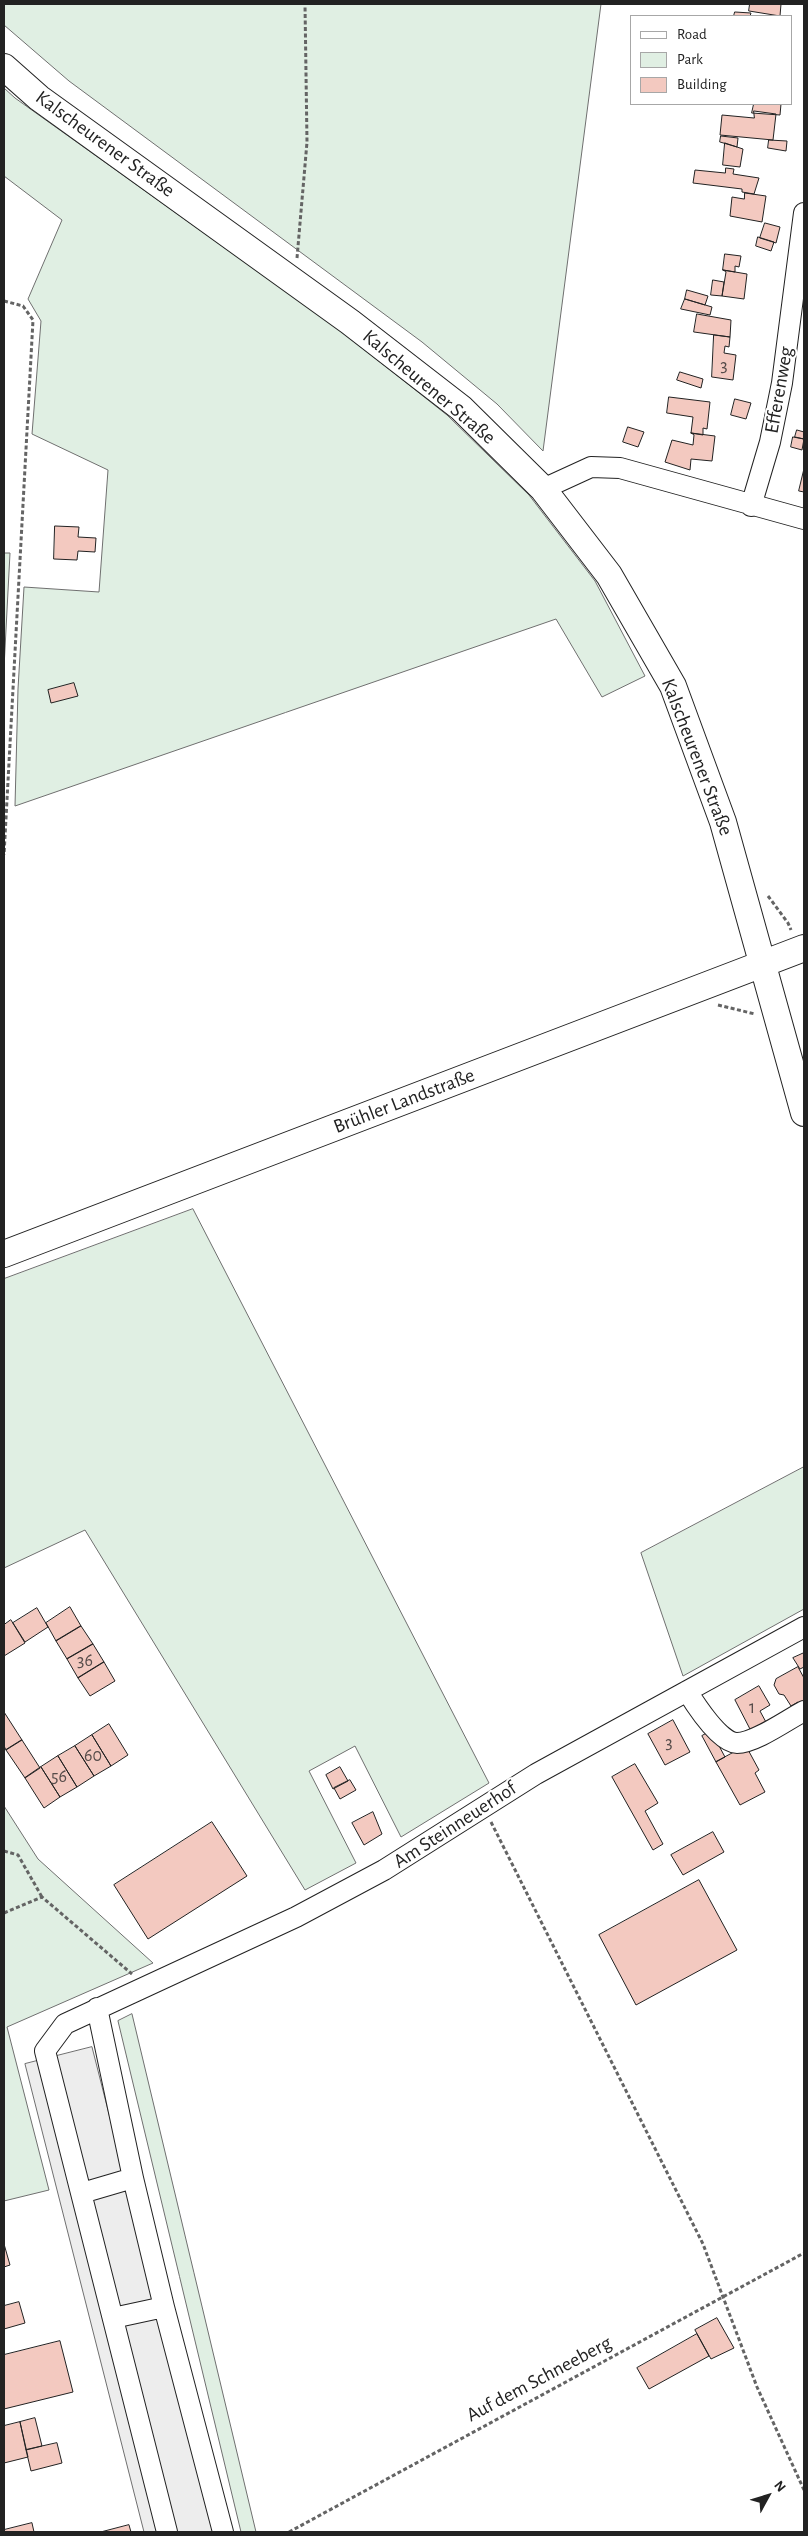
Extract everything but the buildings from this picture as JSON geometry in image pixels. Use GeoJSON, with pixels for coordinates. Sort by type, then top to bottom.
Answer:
{"type":"FeatureCollection","features":[{"type":"Feature","properties":{"kind":"main road","name":"Kalscheurener Straße"},"geometry":{"type":"LineString","coordinates":[[4,67],[39,98],[350,322],[447,397],[543,489],[609,575],[673,686],[723,822],[804,1113]]}},
{"type":"Feature","properties":{"kind":"main road","name":"Brühler Landstraße"},"geometry":{"type":"LineString","coordinates":[[4,1254],[801,949]]}},
{"type":"Feature","properties":{"kind":"street","name":"Efferenweg"},"geometry":{"type":"LineString","coordinates":[[751,506],[770,442],[782,383],[804,213]]}},
{"type":"Feature","properties":{"kind":"street"},"geometry":{"type":"LineString","coordinates":[[543,489],[592,468],[620,468],[751,506],[804,519]]}},
{"type":"Feature","properties":{"kind":"street","name":"Am Steinneuerhof"},"geometry":{"type":"LineString","coordinates":[[82,2193],[45,2051],[65,2024],[296,1917],[375,1875],[482,1806],[536,1774],[804,1627]]}},
{"type":"Feature","properties":{"kind":"street"},"geometry":{"type":"LineString","coordinates":[[687,1691],[701,1713],[725,1738],[735,1744],[748,1742],[804,1711]]}},
{"type":"Feature","properties":{"kind":"street"},"geometry":{"type":"LineString","coordinates":[[97,2008],[133,2178],[164,2307],[223,2532]]}},
{"type":"Feature","properties":{"kind":"street"},"geometry":{"type":"LineString","coordinates":[[133,2178],[82,2193],[167,2532]]}},
{"type":"Feature","properties":{"kind":"street"},"geometry":{"type":"LineString","coordinates":[[113,2318],[164,2307]]}},
{"type":"Feature","properties":{"kind":"path"},"geometry":{"type":"LineString","coordinates":[[289,256],[297,262],[307,142],[305,4]]}},
{"type":"Feature","properties":{"kind":"path"},"geometry":{"type":"LineString","coordinates":[[4,301],[23,306],[33,320],[4,856]]}},
{"type":"Feature","properties":{"kind":"path"},"geometry":{"type":"LineString","coordinates":[[767,895],[788,923],[801,949]]}},
{"type":"Feature","properties":{"kind":"path"},"geometry":{"type":"LineString","coordinates":[[482,1806],[703,2244],[756,2387],[804,2490]]}},
{"type":"Feature","properties":{"kind":"path"},"geometry":{"type":"LineString","coordinates":[[4,1851],[18,1855],[42,1897],[148,1987]]}},
{"type":"Feature","properties":{"kind":"path"},"geometry":{"type":"LineString","coordinates":[[4,1913],[42,1897]]}},
{"type":"Feature","properties":{"kind":"path","name":"Auf dem Schneeberg"},"geometry":{"type":"LineString","coordinates":[[289,2532],[804,2253]]}},
{"type":"Feature","properties":{"kind":"green space"},"geometry":{"type":"Polygon","coordinates":[[[4,4],[601,4],[543,451],[497,404],[422,342],[69,81],[4,25],[4,4]]]}},
{"type":"Feature","properties":{"kind":"green space"},"geometry":{"type":"Polygon","coordinates":[[[4,88],[15,98],[337,328],[447,415],[529,495],[595,581],[645,676],[602,697],[556,619],[15,806],[18,689],[24,587],[99,592],[108,470],[32,434],[41,321],[28,299],[62,220],[4,176],[4,88]]]}},
{"type":"Feature","properties":{"kind":"green space"},"geometry":{"type":"Polygon","coordinates":[[[4,553],[10,553],[4,668],[4,553]]]}},
{"type":"Feature","properties":{"kind":"green space"},"geometry":{"type":"Polygon","coordinates":[[[193,1209],[489,1783],[401,1837],[355,1746],[309,1771],[356,1863],[305,1890],[85,1530],[4,1568],[4,1279],[193,1209]]]}},
{"type":"Feature","properties":{"kind":"green space"},"geometry":{"type":"Polygon","coordinates":[[[804,1467],[804,1609],[683,1676],[641,1553],[804,1467]]]}},
{"type":"Feature","properties":{"kind":"green space"},"geometry":{"type":"Polygon","coordinates":[[[4,1806],[38,1859],[153,1963],[7,2027],[49,2190],[4,2201],[4,1806]]]}},
{"type":"Feature","properties":{"kind":"green space"},"geometry":{"type":"Polygon","coordinates":[[[132,2014],[256,2532],[241,2532],[118,2021],[132,2014]]]}},
{"type":"Feature","properties":{"kind":"shaded area"},"geometry":{"type":"Polygon","coordinates":[[[92,2047],[215,2532],[144,2532],[25,2064],[92,2047]]]}}]}
